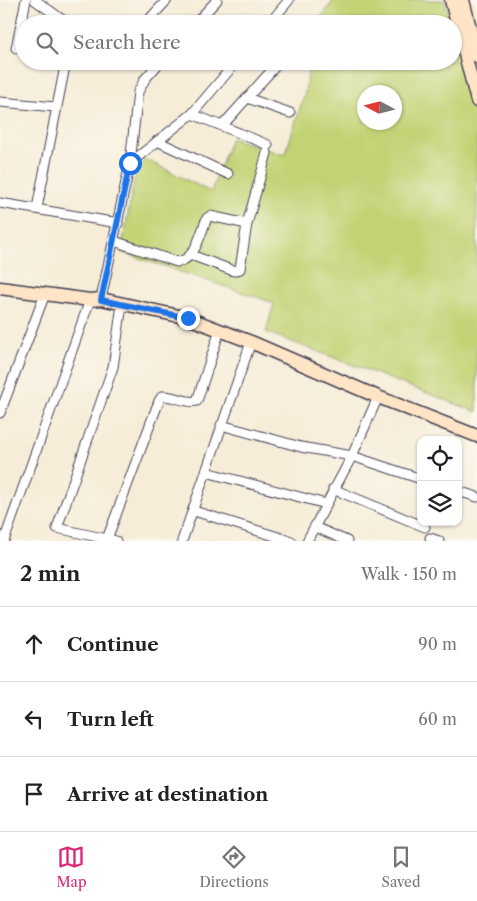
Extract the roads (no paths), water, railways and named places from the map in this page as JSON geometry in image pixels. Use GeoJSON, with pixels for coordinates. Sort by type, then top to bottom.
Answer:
{"type":"FeatureCollection","features":[{"type":"Feature","properties":{"kind":"street"},"geometry":{"type":"LineString","coordinates":[[23,15],[26,0]]}},
{"type":"Feature","properties":{"kind":"street"},"geometry":{"type":"LineString","coordinates":[[35,0],[56,15]]}},
{"type":"Feature","properties":{"kind":"street"},"geometry":{"type":"LineString","coordinates":[[153,15],[167,0]]}},
{"type":"Feature","properties":{"kind":"street"},"geometry":{"type":"LineString","coordinates":[[203,15],[217,0]]}},
{"type":"Feature","properties":{"kind":"street"},"geometry":{"type":"LineString","coordinates":[[276,15],[289,0]]}},
{"type":"Feature","properties":{"kind":"street"},"geometry":{"type":"LineString","coordinates":[[451,0],[455,15]]}},
{"type":"Feature","properties":{"kind":"street"},"geometry":{"type":"LineString","coordinates":[[463,0],[477,56]]}},
{"type":"Feature","properties":{"kind":"street"},"geometry":{"type":"LineString","coordinates":[[462,43],[477,101]]}},
{"type":"Feature","properties":{"kind":"street"},"geometry":{"type":"LineString","coordinates":[[37,208],[64,70]]}},
{"type":"Feature","properties":{"kind":"street"},"geometry":{"type":"LineString","coordinates":[[4,541],[95,300],[114,241],[130,163],[138,92],[145,79],[153,70]]}},
{"type":"Feature","properties":{"kind":"street"},"geometry":{"type":"LineString","coordinates":[[130,163],[192,114],[229,70]]}},
{"type":"Feature","properties":{"kind":"street"},"geometry":{"type":"LineString","coordinates":[[222,126],[272,70]]}},
{"type":"Feature","properties":{"kind":"street"},"geometry":{"type":"LineString","coordinates":[[247,98],[290,113]]}},
{"type":"Feature","properties":{"kind":"street"},"geometry":{"type":"LineString","coordinates":[[0,102],[56,107]]}},
{"type":"Feature","properties":{"kind":"street"},"geometry":{"type":"LineString","coordinates":[[191,256],[238,271],[240,269],[247,224],[268,149],[222,126],[192,114]]}},
{"type":"Feature","properties":{"kind":"street"},"geometry":{"type":"LineString","coordinates":[[157,141],[228,174]]}},
{"type":"Feature","properties":{"kind":"street"},"geometry":{"type":"LineString","coordinates":[[0,203],[118,223]]}},
{"type":"Feature","properties":{"kind":"street"},"geometry":{"type":"LineString","coordinates":[[114,241],[169,261],[186,261],[191,256],[207,218],[210,216],[247,224]]}},
{"type":"Feature","properties":{"kind":"street"},"geometry":{"type":"LineString","coordinates":[[0,288],[95,300],[188,318],[251,342],[378,397],[477,436]]}},
{"type":"Feature","properties":{"kind":"street"},"geometry":{"type":"LineString","coordinates":[[0,413],[45,294]]}},
{"type":"Feature","properties":{"kind":"street"},"geometry":{"type":"LineString","coordinates":[[122,305],[112,367],[57,528],[111,540],[158,401],[162,396],[167,395],[188,401],[197,401],[220,330]]}},
{"type":"Feature","properties":{"kind":"street"},"geometry":{"type":"LineString","coordinates":[[182,541],[194,511],[221,425],[251,342]]}},
{"type":"Feature","properties":{"kind":"street"},"geometry":{"type":"LineString","coordinates":[[307,541],[352,456],[378,397]]}},
{"type":"Feature","properties":{"kind":"street"},"geometry":{"type":"LineString","coordinates":[[221,425],[301,447],[352,456],[417,478]]}},
{"type":"Feature","properties":{"kind":"street"},"geometry":{"type":"LineString","coordinates":[[206,472],[326,504]]}},
{"type":"Feature","properties":{"kind":"street"},"geometry":{"type":"LineString","coordinates":[[333,489],[425,527]]}},
{"type":"Feature","properties":{"kind":"street"},"geometry":{"type":"LineString","coordinates":[[462,492],[477,497]]}},
{"type":"Feature","properties":{"kind":"street"},"geometry":{"type":"LineString","coordinates":[[194,511],[291,541]]}},
{"type":"Feature","properties":{"kind":"street"},"geometry":{"type":"LineString","coordinates":[[315,527],[347,541]]}},
{"type":"Feature","properties":{"kind":"street"},"geometry":{"type":"LineString","coordinates":[[430,538],[440,541]]}}]}
